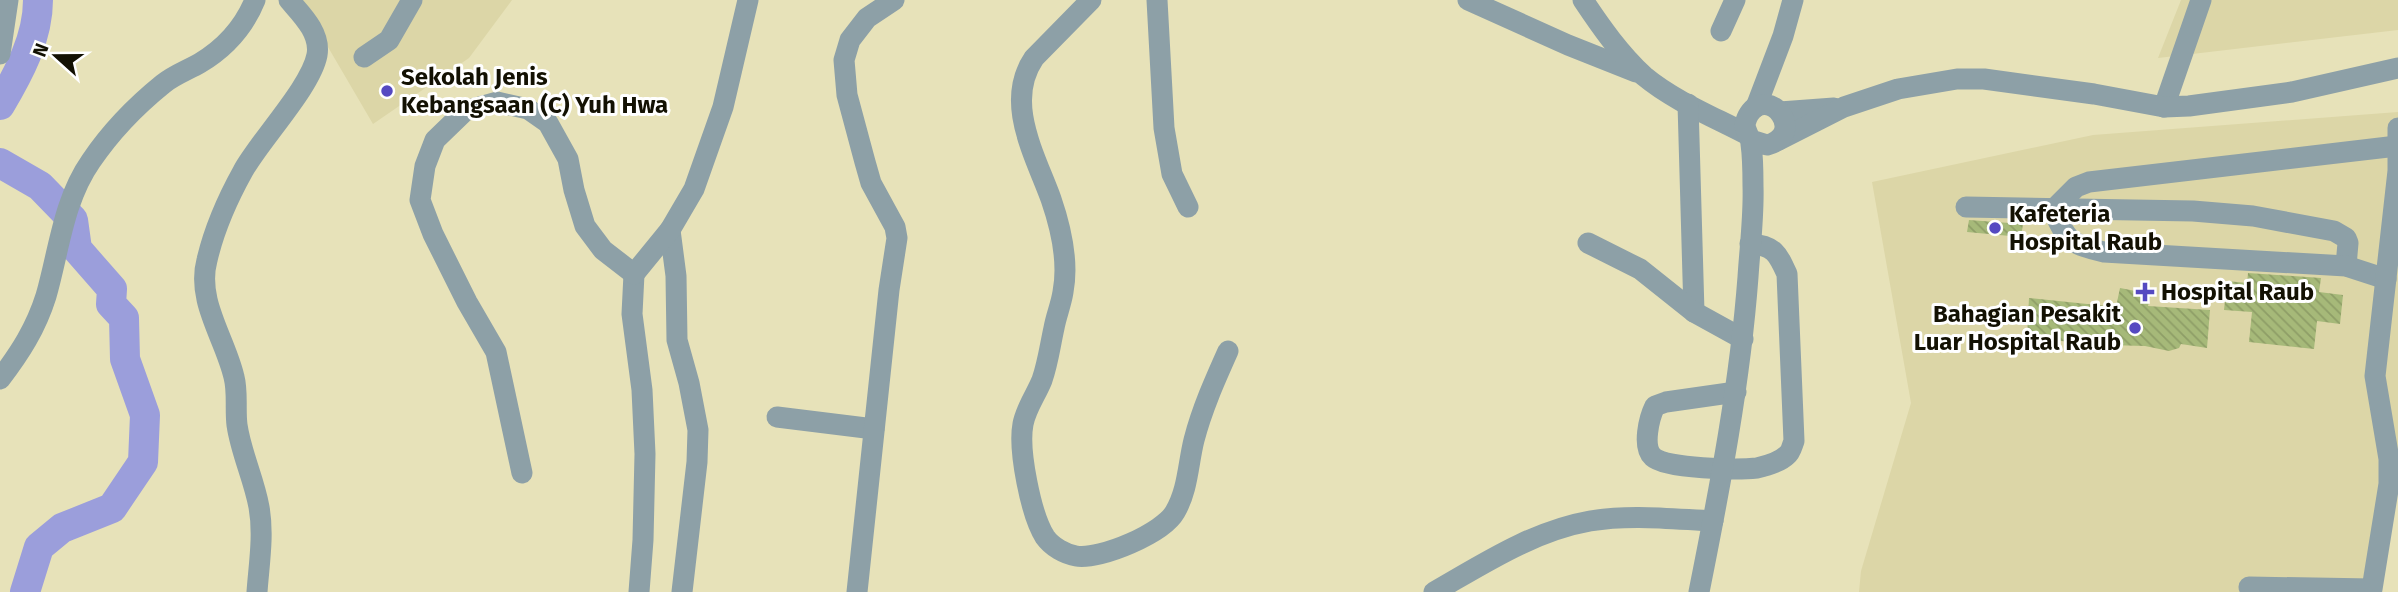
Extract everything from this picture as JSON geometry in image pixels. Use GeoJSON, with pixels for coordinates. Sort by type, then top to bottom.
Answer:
{"type":"FeatureCollection","features":[{"type":"Feature","properties":{"kind":"street"},"geometry":{"type":"LineString","coordinates":[[0,379],[32,335],[46,297],[58,244],[75,189],[90,163],[126,120],[164,82],[203,61],[226,44],[242,26],[255,0]]}},
{"type":"Feature","properties":{"kind":"street"},"geometry":{"type":"LineString","coordinates":[[257,592],[261,526],[258,504],[237,426],[235,380],[226,347],[206,298],[204,274],[215,235],[243,171],[304,83],[318,52],[312,31],[289,0]]}},
{"type":"Feature","properties":{"kind":"street"},"geometry":{"type":"LineString","coordinates":[[364,57],[389,40],[412,0]]}},
{"type":"Feature","properties":{"kind":"street"},"geometry":{"type":"LineString","coordinates":[[639,592],[645,454],[642,390],[632,314],[634,274],[670,230],[694,189],[723,107],[748,0]]}},
{"type":"Feature","properties":{"kind":"street"},"geometry":{"type":"LineString","coordinates":[[857,592],[897,238],[895,227],[872,183],[865,162],[847,95],[844,60],[850,40],[867,18],[894,0]]}},
{"type":"Feature","properties":{"kind":"street"},"geometry":{"type":"LineString","coordinates":[[1091,0],[1027,67],[1020,101],[1034,158],[1051,200],[1066,258],[1063,293],[1048,360],[1024,420],[1021,439],[1023,463],[1038,520],[1045,537],[1052,544],[1063,552],[1078,556],[1094,555],[1120,548],[1163,525],[1174,513],[1182,495],[1205,404],[1228,351]]}},
{"type":"Feature","properties":{"kind":"street"},"geometry":{"type":"LineString","coordinates":[[1157,0],[1164,128],[1172,174],[1188,207]]}},
{"type":"Feature","properties":{"kind":"street"},"geometry":{"type":"LineString","coordinates":[[1468,0],[1645,76],[1761,145],[1776,142],[1844,107],[1898,89],[1956,79],[1984,79],[2164,107],[2292,92],[2398,68],[2398,81]]}},
{"type":"Feature","properties":{"kind":"street"},"geometry":{"type":"LineString","coordinates":[[1583,0],[1607,36],[1645,76]]}},
{"type":"Feature","properties":{"kind":"street"},"geometry":{"type":"LineString","coordinates":[[1699,592],[1724,469],[1743,339],[1754,206],[1750,137],[1745,124],[1765,110],[1793,0]]}},
{"type":"Feature","properties":{"kind":"street"},"geometry":{"type":"LineString","coordinates":[[2164,107],[2201,0]]}},
{"type":"Feature","properties":{"kind":"street"},"geometry":{"type":"LineString","coordinates":[[1721,31],[1732,1]]}},
{"type":"Feature","properties":{"kind":"street"},"geometry":{"type":"LineString","coordinates":[[0,54],[5,10]]}},
{"type":"Feature","properties":{"kind":"street"},"geometry":{"type":"LineString","coordinates":[[522,473],[496,352],[433,234],[420,200],[425,166],[435,140],[465,111],[497,102],[528,109],[548,124],[568,159],[574,190],[586,226],[603,250],[634,274]]}},
{"type":"Feature","properties":{"kind":"street"},"geometry":{"type":"LineString","coordinates":[[1688,104],[1765,110],[1844,107]]}},
{"type":"Feature","properties":{"kind":"street"},"geometry":{"type":"LineString","coordinates":[[1688,104],[1695,312]]}},
{"type":"Feature","properties":{"kind":"street"},"geometry":{"type":"LineString","coordinates":[[1754,206],[1776,142],[1783,135],[1785,123],[1765,110]]}},
{"type":"Feature","properties":{"kind":"street"},"geometry":{"type":"LineString","coordinates":[[2249,587],[2372,591],[2389,484],[2389,459],[2375,376],[2398,171],[2398,128]]}},
{"type":"Feature","properties":{"kind":"street"},"geometry":{"type":"LineString","coordinates":[[2053,210],[2076,187],[2089,182],[2397,146]]}},
{"type":"Feature","properties":{"kind":"street"},"geometry":{"type":"LineString","coordinates":[[1966,206],[2205,212],[2253,216],[2341,234],[2348,243],[2346,266]]}},
{"type":"Feature","properties":{"kind":"street"},"geometry":{"type":"LineString","coordinates":[[2053,210],[2064,235],[2085,248],[2104,252],[2346,266],[2386,279]]}},
{"type":"Feature","properties":{"kind":"street"},"geometry":{"type":"LineString","coordinates":[[670,230],[676,276],[677,340],[698,430],[697,462],[682,592]]}},
{"type":"Feature","properties":{"kind":"street"},"geometry":{"type":"LineString","coordinates":[[1588,243],[1640,269],[1695,312],[1743,339]]}},
{"type":"Feature","properties":{"kind":"street"},"geometry":{"type":"LineString","coordinates":[[1735,392],[1655,405],[1650,414],[1647,447],[1652,456],[1662,463],[1724,469],[1759,467],[1790,453],[1794,441],[1787,274],[1779,257],[1768,246],[1750,244]]}},
{"type":"Feature","properties":{"kind":"street"},"geometry":{"type":"LineString","coordinates":[[777,417],[874,429]]}},
{"type":"Feature","properties":{"kind":"street"},"geometry":{"type":"LineString","coordinates":[[1434,592],[1513,548],[1544,534],[1589,521],[1634,517],[1713,521]]}},
{"type":"Feature","properties":{"kind":"shaded area","name":"Sekolah Jenis Kebangsaan (C) Yuh Hwa"},"geometry":{"type":"Polygon","coordinates":[[[294,0],[512,0],[469,58],[373,124],[311,18],[294,0]]]}},
{"type":"Feature","properties":{"kind":"shaded area"},"geometry":{"type":"Polygon","coordinates":[[[2181,0],[2398,0],[2398,30],[2158,58],[2181,0]]]}},
{"type":"Feature","properties":{"kind":"shaded area","name":"Hospital Raub"},"geometry":{"type":"Polygon","coordinates":[[[2398,112],[2398,458],[2379,592],[1859,592],[1861,571],[1911,403],[1872,182],[2093,135],[2398,112]]]}},
{"type":"Feature","properties":{"kind":"building","name":"Kafeteria Hospital Raub"},"geometry":{"type":"Polygon","coordinates":[[[1969,220],[2023,224],[2021,237],[1967,232],[1969,220]]]}},
{"type":"Feature","properties":{"kind":"building"},"geometry":{"type":"Polygon","coordinates":[[[2248,273],[2321,278],[2319,292],[2343,295],[2340,324],[2317,321],[2314,349],[2249,342],[2252,312],[2224,310],[2227,281],[2247,283],[2248,273]]]}},
{"type":"Feature","properties":{"kind":"building","name":"Bahagian Pesakit Luar Hospital Raub"},"geometry":{"type":"Polygon","coordinates":[[[2120,288],[2151,294],[2148,306],[2210,310],[2207,348],[2181,344],[2179,348],[2169,351],[2145,346],[2027,338],[2029,298],[2116,307],[2120,288]]]}},
{"type":"Feature","properties":{"kind":"waterway"},"geometry":{"type":"LineString","coordinates":[[0,105],[31,41],[38,0]]}},
{"type":"Feature","properties":{"kind":"waterway"},"geometry":{"type":"LineString","coordinates":[[0,163],[40,186],[73,220],[77,249],[112,289],[111,304],[124,318],[125,359],[145,415],[143,462],[112,508],[62,528],[39,547],[25,592]]}},
{"type":"Feature","properties":{"kind":"place","name":"Sekolah Jenis Kebangsaan (C) Yuh Hwa"},"geometry":{"type":"Point","coordinates":[387,91]}},
{"type":"Feature","properties":{"kind":"place","name":"Kafeteria Hospital Raub"},"geometry":{"type":"Point","coordinates":[1995,228]}},
{"type":"Feature","properties":{"kind":"place","name":"Hospital Raub"},"geometry":{"type":"Point","coordinates":[2145,292]}},
{"type":"Feature","properties":{"kind":"place","name":"Bahagian Pesakit Luar Hospital Raub"},"geometry":{"type":"Point","coordinates":[2135,328]}}]}
